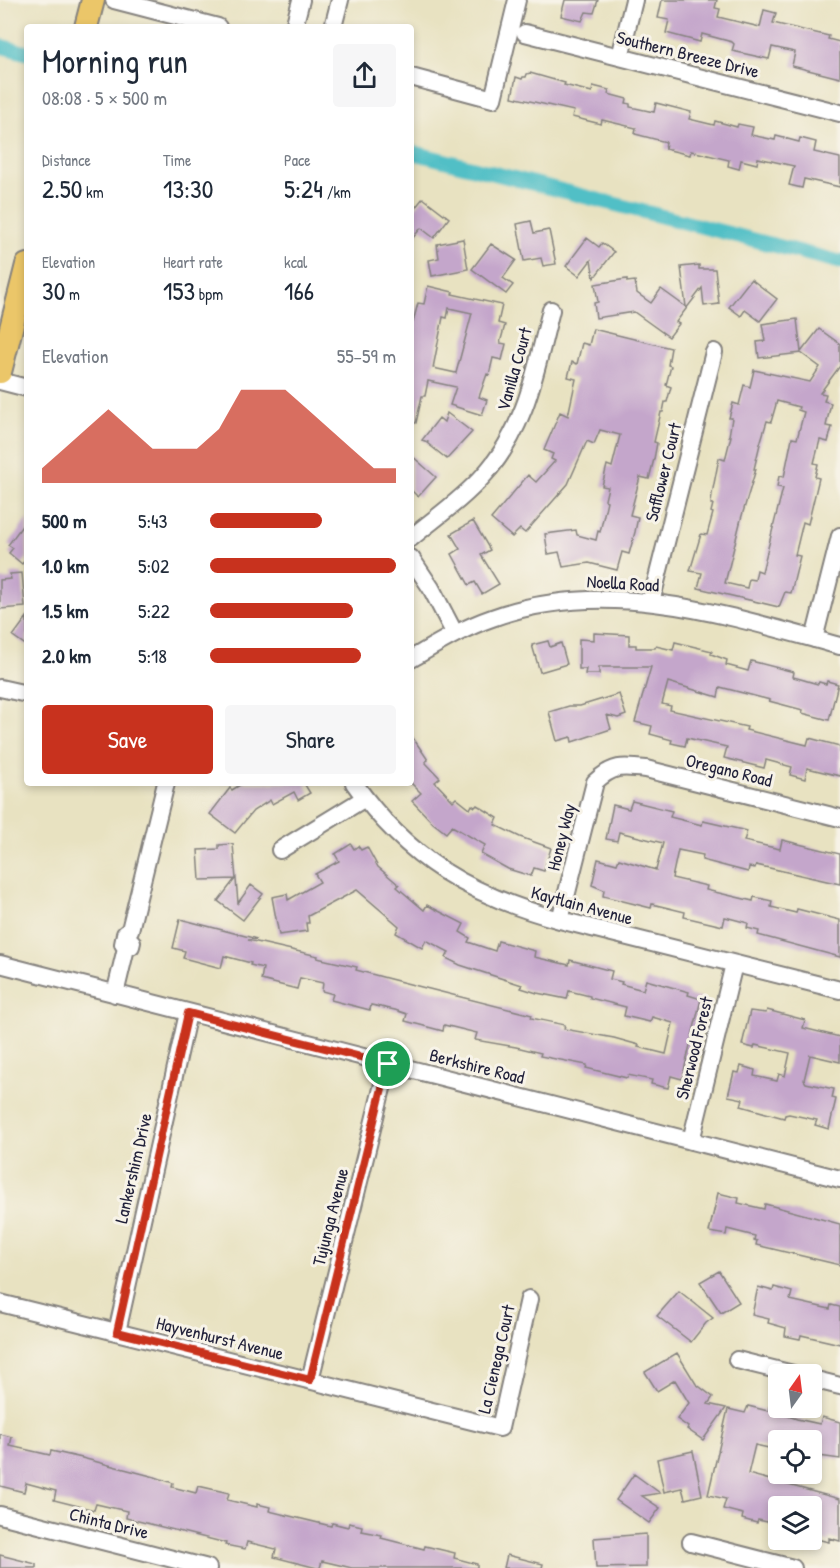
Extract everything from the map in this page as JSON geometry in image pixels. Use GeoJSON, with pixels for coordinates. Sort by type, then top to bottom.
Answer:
{"type":"FeatureCollection","features":[{"type":"Feature","properties":{"kind":"main road"},"geometry":{"type":"LineString","coordinates":[[88,24],[93,0]]}},
{"type":"Feature","properties":{"kind":"main road"},"geometry":{"type":"LineString","coordinates":[[0,372],[24,277]]}},
{"type":"Feature","properties":{"kind":"street"},"geometry":{"type":"LineString","coordinates":[[114,0],[149,5],[209,24]]}},
{"type":"Feature","properties":{"kind":"street"},"geometry":{"type":"LineString","coordinates":[[295,24],[301,0]]}},
{"type":"Feature","properties":{"kind":"street"},"geometry":{"type":"LineString","coordinates":[[334,24],[340,0]]}},
{"type":"Feature","properties":{"kind":"street"},"geometry":{"type":"LineString","coordinates":[[414,78],[493,99],[517,0]]}},
{"type":"Feature","properties":{"kind":"street"},"geometry":{"type":"LineString","coordinates":[[620,57],[634,0]]}},
{"type":"Feature","properties":{"kind":"street","name":"Southern Breeze Drive"},"geometry":{"type":"LineString","coordinates":[[525,33],[840,113]]}},
{"type":"Feature","properties":{"kind":"street","name":"Vanilla Court"},"geometry":{"type":"LineString","coordinates":[[414,535],[466,492],[501,455],[527,404],[551,310]]}},
{"type":"Feature","properties":{"kind":"street","name":"Safflower Court"},"geometry":{"type":"LineString","coordinates":[[651,602],[714,352]]}},
{"type":"Feature","properties":{"kind":"street"},"geometry":{"type":"LineString","coordinates":[[0,381],[24,387]]}},
{"type":"Feature","properties":{"kind":"street"},"geometry":{"type":"LineString","coordinates":[[814,639],[840,536]]}},
{"type":"Feature","properties":{"kind":"street"},"geometry":{"type":"LineString","coordinates":[[414,562],[431,588],[455,634]]}},
{"type":"Feature","properties":{"kind":"street","name":"Noella Road"},"geometry":{"type":"LineString","coordinates":[[414,657],[455,634],[492,618],[524,608],[556,602],[618,599],[681,606],[840,646]]}},
{"type":"Feature","properties":{"kind":"street"},"geometry":{"type":"LineString","coordinates":[[0,688],[24,693]]}},
{"type":"Feature","properties":{"kind":"street","name":"Oregano Road"},"geometry":{"type":"LineString","coordinates":[[609,769],[626,766],[645,770],[840,818]]}},
{"type":"Feature","properties":{"kind":"street","name":"Honey Way"},"geometry":{"type":"LineString","coordinates":[[560,920],[595,782],[609,769]]}},
{"type":"Feature","properties":{"kind":"street"},"geometry":{"type":"LineString","coordinates":[[115,994],[126,948],[123,944],[125,934],[130,930],[165,786]]}},
{"type":"Feature","properties":{"kind":"street","name":"Kaytlain Avenue"},"geometry":{"type":"LineString","coordinates":[[356,786],[385,822],[409,845],[460,882],[490,897],[521,910],[840,990]]}},
{"type":"Feature","properties":{"kind":"street"},"geometry":{"type":"LineString","coordinates":[[280,850],[365,798]]}},
{"type":"Feature","properties":{"kind":"street","name":"Berkshire Road"},"geometry":{"type":"LineString","coordinates":[[0,964],[840,1179]]}},
{"type":"Feature","properties":{"kind":"street","name":"Sherwood Forest"},"geometry":{"type":"LineString","coordinates":[[691,1141],[734,964]]}},
{"type":"Feature","properties":{"kind":"street","name":"Lankershim Drive"},"geometry":{"type":"LineString","coordinates":[[117,1332],[188,1013]]}},
{"type":"Feature","properties":{"kind":"street","name":"Tujunga Avenue"},"geometry":{"type":"LineString","coordinates":[[310,1380],[388,1064]]}},
{"type":"Feature","properties":{"kind":"street","name":"La Cienega Court"},"geometry":{"type":"LineString","coordinates":[[500,1428],[529,1299]]}},
{"type":"Feature","properties":{"kind":"street","name":"Hayvenhurst Avenue"},"geometry":{"type":"LineString","coordinates":[[0,1302],[500,1428]]}},
{"type":"Feature","properties":{"kind":"street"},"geometry":{"type":"LineString","coordinates":[[737,1360],[768,1368]]}},
{"type":"Feature","properties":{"kind":"street"},"geometry":{"type":"LineString","coordinates":[[822,1382],[840,1386]]}},
{"type":"Feature","properties":{"kind":"street","name":"Chinta Drive"},"geometry":{"type":"LineString","coordinates":[[0,1515],[160,1562],[208,1568]]}},
{"type":"Feature","properties":{"kind":"street"},"geometry":{"type":"LineString","coordinates":[[692,1542],[793,1568]]}},
{"type":"Feature","properties":{"kind":"building"},"geometry":{"type":"Polygon","coordinates":[[[565,0],[598,0],[594,13],[586,12],[582,21],[561,16],[565,0]]]}},
{"type":"Feature","properties":{"kind":"building"},"geometry":{"type":"Polygon","coordinates":[[[662,0],[717,0],[715,8],[720,9],[718,17],[760,27],[764,10],[776,13],[773,23],[829,36],[828,39],[840,42],[840,78],[792,66],[795,52],[772,47],[769,59],[732,51],[734,44],[732,42],[702,34],[700,42],[666,33],[669,20],[658,18],[662,0]]]}},
{"type":"Feature","properties":{"kind":"building"},"geometry":{"type":"Polygon","coordinates":[[[530,73],[592,92],[593,86],[609,90],[608,94],[627,99],[626,103],[630,104],[630,107],[654,112],[656,103],[691,112],[689,119],[714,125],[715,121],[737,127],[738,124],[753,127],[751,135],[775,140],[776,136],[799,142],[800,138],[816,142],[814,152],[840,158],[840,187],[804,179],[802,188],[789,185],[794,166],[758,158],[757,164],[741,160],[739,169],[728,166],[729,160],[691,151],[690,155],[665,149],[666,142],[635,134],[636,128],[602,120],[601,124],[572,117],[574,111],[512,97],[516,77],[522,79],[530,73]]]}},
{"type":"Feature","properties":{"kind":"building"},"geometry":{"type":"Polygon","coordinates":[[[423,198],[449,218],[434,238],[421,228],[414,236],[414,209],[423,198]]]}},
{"type":"Feature","properties":{"kind":"building"},"geometry":{"type":"Polygon","coordinates":[[[531,221],[534,233],[549,230],[556,264],[543,266],[541,258],[524,261],[517,224],[531,221]]]}},
{"type":"Feature","properties":{"kind":"building"},"geometry":{"type":"Polygon","coordinates":[[[587,238],[599,247],[602,243],[614,252],[594,278],[591,260],[579,276],[566,266],[587,238]]]}},
{"type":"Feature","properties":{"kind":"building"},"geometry":{"type":"Polygon","coordinates":[[[463,239],[468,269],[432,276],[429,260],[439,258],[437,244],[463,239]]]}},
{"type":"Feature","properties":{"kind":"building"},"geometry":{"type":"Polygon","coordinates":[[[491,244],[516,260],[503,278],[513,285],[506,294],[472,269],[491,244]]]}},
{"type":"Feature","properties":{"kind":"building"},"geometry":{"type":"Polygon","coordinates":[[[699,265],[699,269],[715,269],[719,304],[704,306],[702,288],[676,322],[679,324],[669,337],[634,312],[596,318],[594,303],[598,302],[595,284],[627,279],[627,282],[635,281],[637,293],[651,303],[661,289],[686,307],[681,267],[699,265]]]}},
{"type":"Feature","properties":{"kind":"building"},"geometry":{"type":"Polygon","coordinates":[[[751,279],[777,299],[760,321],[745,310],[741,316],[729,307],[751,279]]]}},
{"type":"Feature","properties":{"kind":"building"},"geometry":{"type":"Polygon","coordinates":[[[428,286],[502,305],[498,323],[505,325],[500,343],[506,344],[502,360],[493,358],[489,375],[487,374],[479,397],[487,400],[482,415],[450,405],[456,387],[428,381],[416,423],[414,423],[414,318],[418,303],[424,304],[428,286]],[[449,308],[447,318],[443,317],[433,368],[456,373],[472,313],[449,308]]]}},
{"type":"Feature","properties":{"kind":"building"},"geometry":{"type":"Polygon","coordinates":[[[797,319],[801,352],[819,329],[840,344],[840,366],[820,393],[826,394],[824,401],[831,403],[826,426],[832,427],[828,442],[820,440],[814,463],[818,464],[815,477],[819,478],[808,524],[803,522],[795,555],[800,556],[791,593],[785,592],[779,607],[698,588],[702,573],[690,571],[701,534],[707,535],[713,513],[711,512],[712,494],[719,458],[725,460],[731,436],[729,436],[732,418],[729,418],[733,403],[739,405],[744,385],[750,387],[754,370],[810,382],[820,367],[801,353],[759,358],[757,342],[765,341],[762,324],[797,319]],[[777,401],[771,422],[767,421],[725,583],[747,588],[749,579],[755,580],[757,570],[762,572],[783,488],[777,487],[779,476],[784,477],[792,438],[797,439],[804,412],[798,410],[799,407],[777,401]]]}},
{"type":"Feature","properties":{"kind":"building"},"geometry":{"type":"Polygon","coordinates":[[[593,329],[671,348],[668,365],[671,366],[666,385],[671,387],[663,412],[661,412],[654,442],[657,443],[654,459],[649,479],[640,477],[630,515],[638,517],[635,532],[629,554],[622,552],[617,570],[589,563],[563,567],[559,552],[548,554],[545,534],[576,530],[577,535],[596,540],[607,501],[605,500],[608,487],[602,486],[607,465],[612,467],[620,435],[600,430],[594,444],[587,441],[568,484],[525,533],[520,529],[512,537],[491,519],[528,475],[536,482],[555,461],[551,459],[553,454],[544,450],[560,412],[568,416],[576,379],[568,377],[572,362],[577,364],[582,343],[589,345],[593,329]]]}},
{"type":"Feature","properties":{"kind":"building"},"geometry":{"type":"Polygon","coordinates":[[[447,413],[472,432],[447,459],[428,442],[422,440],[439,418],[444,422],[447,413]]]}},
{"type":"Feature","properties":{"kind":"building"},"geometry":{"type":"Polygon","coordinates":[[[414,458],[436,477],[418,497],[414,493],[414,458]]]}},
{"type":"Feature","properties":{"kind":"building"},"geometry":{"type":"Polygon","coordinates":[[[473,521],[490,550],[481,555],[499,584],[482,594],[475,582],[469,585],[452,554],[460,549],[451,534],[473,521]]]}},
{"type":"Feature","properties":{"kind":"building"},"geometry":{"type":"Polygon","coordinates":[[[24,523],[24,562],[22,564],[9,553],[13,548],[8,545],[24,523]]]}},
{"type":"Feature","properties":{"kind":"building"},"geometry":{"type":"Polygon","coordinates":[[[22,573],[24,607],[0,609],[0,580],[11,579],[10,574],[22,573]]]}},
{"type":"Feature","properties":{"kind":"building"},"geometry":{"type":"Polygon","coordinates":[[[24,621],[24,644],[13,636],[24,621]]]}},
{"type":"Feature","properties":{"kind":"building"},"geometry":{"type":"Polygon","coordinates":[[[594,633],[629,635],[629,645],[636,645],[636,648],[655,648],[656,646],[673,650],[675,642],[712,651],[711,654],[727,660],[726,665],[748,671],[751,661],[794,672],[793,677],[818,684],[819,682],[826,684],[827,681],[838,684],[829,720],[802,713],[803,710],[770,700],[720,687],[718,697],[668,682],[662,704],[671,706],[670,710],[747,727],[746,730],[807,745],[809,738],[840,746],[840,776],[807,768],[805,779],[790,775],[792,767],[766,760],[764,768],[724,758],[727,747],[687,738],[685,746],[650,734],[652,726],[635,722],[651,667],[599,667],[599,674],[585,674],[586,669],[579,669],[579,639],[594,640],[594,633]]]}},
{"type":"Feature","properties":{"kind":"building"},"geometry":{"type":"Polygon","coordinates":[[[548,641],[550,647],[561,643],[567,664],[540,672],[532,645],[548,641]]]}},
{"type":"Feature","properties":{"kind":"building"},"geometry":{"type":"Polygon","coordinates":[[[619,694],[626,715],[618,718],[607,715],[611,729],[572,742],[571,737],[557,741],[549,712],[569,706],[580,706],[619,694]]]}},
{"type":"Feature","properties":{"kind":"building"},"geometry":{"type":"Polygon","coordinates":[[[414,739],[428,760],[425,762],[440,778],[435,782],[453,801],[456,798],[470,809],[472,805],[475,807],[477,805],[498,818],[495,825],[551,848],[544,871],[534,868],[531,876],[508,869],[481,854],[485,845],[452,826],[446,833],[412,801],[421,793],[414,786],[414,739]]]}},
{"type":"Feature","properties":{"kind":"building"},"geometry":{"type":"Polygon","coordinates":[[[238,786],[306,786],[310,793],[298,800],[294,792],[272,804],[270,800],[253,811],[235,833],[210,814],[230,788],[232,790],[238,786]]]}},
{"type":"Feature","properties":{"kind":"building"},"geometry":{"type":"Polygon","coordinates":[[[632,801],[672,811],[670,817],[702,825],[703,821],[747,831],[744,841],[780,849],[782,840],[840,854],[840,884],[756,865],[755,868],[749,867],[748,872],[702,860],[703,855],[678,850],[672,878],[707,886],[706,890],[753,901],[754,897],[772,901],[771,907],[796,913],[797,909],[840,920],[840,957],[758,935],[759,931],[747,928],[748,923],[725,917],[723,926],[684,917],[685,912],[652,904],[651,908],[603,896],[604,890],[592,885],[598,859],[617,864],[619,859],[656,870],[663,843],[619,832],[617,841],[606,839],[613,805],[629,809],[632,801]]]}},
{"type":"Feature","properties":{"kind":"building"},"geometry":{"type":"Polygon","coordinates":[[[233,844],[238,903],[251,885],[263,894],[243,920],[218,901],[235,879],[200,880],[198,850],[219,849],[219,845],[233,844]]]}},
{"type":"Feature","properties":{"kind":"building"},"geometry":{"type":"Polygon","coordinates":[[[351,844],[354,849],[358,846],[361,850],[367,847],[378,867],[424,910],[427,905],[464,924],[460,932],[470,938],[468,942],[495,951],[498,941],[535,951],[534,957],[569,965],[570,960],[612,971],[610,979],[622,982],[621,984],[643,990],[646,980],[689,992],[688,995],[701,999],[682,1079],[671,1076],[668,1088],[651,1084],[652,1080],[628,1075],[627,1078],[586,1068],[587,1065],[540,1056],[541,1053],[475,1040],[477,1033],[444,1025],[443,1031],[405,1021],[407,1014],[395,1010],[371,1005],[370,1010],[331,1000],[333,994],[322,991],[323,983],[300,978],[297,989],[261,980],[263,968],[250,965],[251,963],[224,956],[221,968],[183,958],[185,951],[173,948],[180,919],[257,939],[248,940],[357,967],[356,970],[532,1015],[531,1018],[565,1025],[564,1029],[614,1038],[666,1054],[673,1023],[652,1017],[650,1022],[624,1016],[626,1007],[569,991],[567,999],[537,993],[521,988],[522,985],[460,965],[446,958],[449,952],[426,940],[422,948],[396,933],[399,926],[357,890],[308,916],[307,931],[279,935],[272,897],[287,894],[288,900],[320,882],[315,874],[339,861],[335,854],[351,844]]]}},
{"type":"Feature","properties":{"kind":"building"},"geometry":{"type":"Polygon","coordinates":[[[767,1010],[805,1020],[803,1028],[840,1037],[840,1062],[810,1055],[804,1080],[806,1083],[834,1089],[832,1098],[836,1099],[829,1129],[815,1125],[817,1120],[789,1114],[784,1118],[741,1106],[743,1099],[728,1096],[734,1072],[739,1073],[741,1066],[755,1070],[754,1076],[777,1081],[779,1074],[785,1076],[790,1053],[755,1045],[754,1048],[742,1045],[750,1011],[766,1013],[767,1010]]]}},
{"type":"Feature","properties":{"kind":"building"},"geometry":{"type":"Polygon","coordinates":[[[718,1193],[739,1198],[738,1203],[764,1209],[765,1204],[840,1224],[840,1265],[756,1245],[755,1236],[727,1229],[726,1235],[709,1232],[718,1193]]]}},
{"type":"Feature","properties":{"kind":"building"},"geometry":{"type":"Polygon","coordinates":[[[719,1271],[739,1302],[721,1313],[700,1282],[719,1271]]]}},
{"type":"Feature","properties":{"kind":"building"},"geometry":{"type":"Polygon","coordinates":[[[758,1287],[773,1291],[774,1287],[792,1292],[790,1300],[830,1309],[831,1305],[840,1307],[840,1344],[801,1335],[800,1339],[785,1336],[786,1328],[768,1323],[769,1319],[752,1315],[758,1287]]]}},
{"type":"Feature","properties":{"kind":"building"},"geometry":{"type":"Polygon","coordinates":[[[679,1291],[713,1318],[691,1342],[657,1316],[679,1291]]]}},
{"type":"Feature","properties":{"kind":"building"},"geometry":{"type":"Polygon","coordinates":[[[677,1353],[696,1384],[713,1397],[708,1404],[726,1408],[703,1440],[677,1419],[689,1403],[675,1380],[657,1391],[645,1372],[677,1353]]]}},
{"type":"Feature","properties":{"kind":"building"},"geometry":{"type":"Polygon","coordinates":[[[748,1406],[768,1411],[768,1418],[794,1418],[820,1424],[822,1417],[840,1422],[840,1459],[822,1456],[822,1430],[768,1430],[768,1448],[755,1445],[748,1474],[768,1479],[768,1484],[785,1484],[840,1499],[840,1541],[829,1538],[829,1542],[822,1540],[822,1496],[768,1496],[768,1522],[758,1520],[757,1523],[742,1519],[743,1514],[723,1509],[726,1499],[708,1495],[728,1409],[745,1413],[748,1406]]]}},
{"type":"Feature","properties":{"kind":"building"},"geometry":{"type":"Polygon","coordinates":[[[0,1434],[12,1437],[10,1446],[50,1455],[51,1451],[82,1458],[155,1477],[173,1483],[172,1487],[196,1493],[198,1486],[229,1493],[227,1500],[257,1507],[257,1504],[270,1507],[269,1511],[331,1526],[332,1523],[348,1527],[349,1523],[362,1526],[361,1531],[382,1535],[381,1538],[424,1549],[425,1546],[455,1553],[454,1558],[477,1564],[477,1568],[352,1568],[322,1561],[320,1568],[317,1568],[274,1557],[276,1549],[247,1542],[245,1549],[225,1545],[226,1543],[126,1518],[127,1511],[96,1504],[94,1510],[54,1500],[56,1491],[26,1483],[24,1492],[0,1486],[0,1434]]]}},
{"type":"Feature","properties":{"kind":"building"},"geometry":{"type":"Polygon","coordinates":[[[693,1451],[702,1495],[685,1499],[682,1488],[664,1492],[657,1459],[693,1451]]]}},
{"type":"Feature","properties":{"kind":"building"},"geometry":{"type":"Polygon","coordinates":[[[634,1474],[660,1493],[642,1496],[660,1508],[649,1523],[616,1500],[634,1474]]]}},
{"type":"Feature","properties":{"kind":"building"},"geometry":{"type":"Polygon","coordinates":[[[646,1534],[646,1567],[596,1568],[594,1538],[646,1534]]]}},
{"type":"Feature","properties":{"kind":"building"},"geometry":{"type":"Polygon","coordinates":[[[0,1555],[36,1564],[36,1568],[0,1568],[0,1555]]]}},
{"type":"Feature","properties":{"kind":"building"},"geometry":{"type":"Polygon","coordinates":[[[507,1555],[543,1564],[542,1568],[504,1568],[507,1555]]]}},
{"type":"Feature","properties":{"kind":"waterway"},"geometry":{"type":"LineString","coordinates":[[0,46],[24,52]]}},
{"type":"Feature","properties":{"kind":"waterway"},"geometry":{"type":"LineString","coordinates":[[414,153],[840,262]]}},
{"type":"Feature","properties":{"kind":"route"},"geometry":{"type":"LineString","coordinates":[[188,1013],[388,1064],[310,1380],[117,1332],[188,1013]]}}]}
